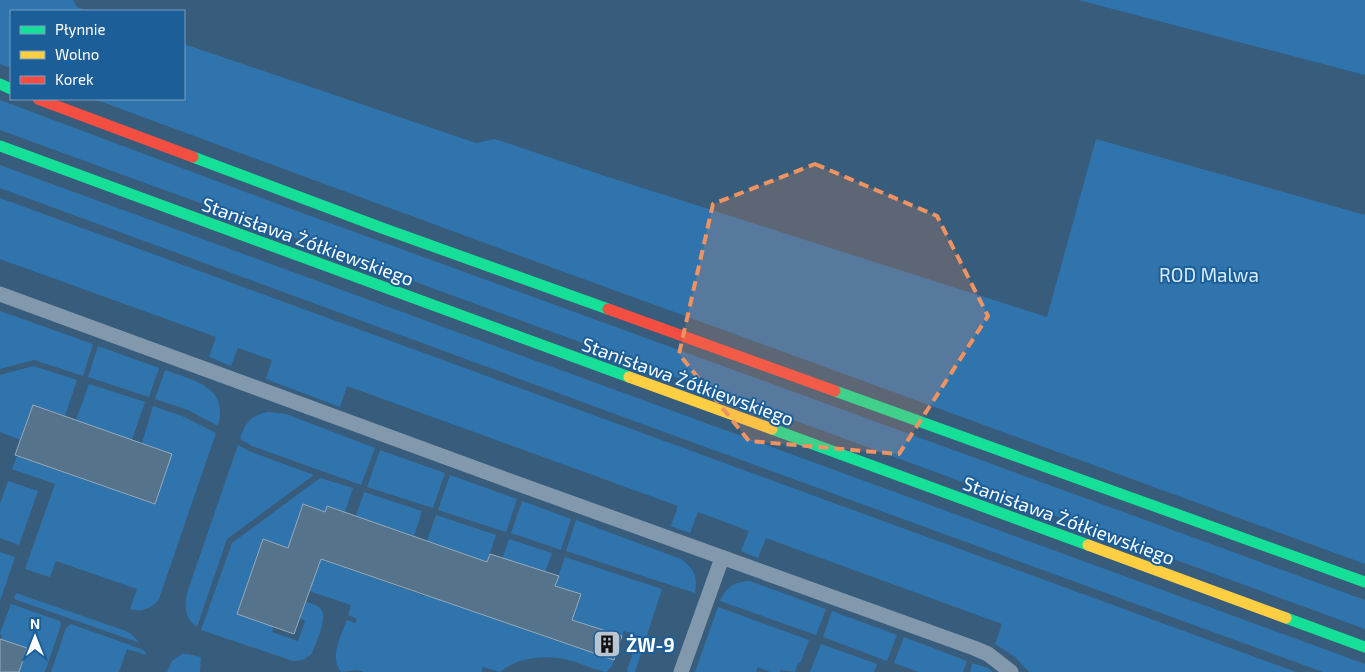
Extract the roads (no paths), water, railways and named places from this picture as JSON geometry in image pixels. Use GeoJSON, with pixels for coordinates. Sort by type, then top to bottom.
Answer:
{"type":"FeatureCollection","features":[{"type":"Feature","properties":{"kind":"main road","name":"Stanisława Żółkiewskiego"},"geometry":{"type":"LineString","coordinates":[[41,100],[382,228],[1365,582]]}},
{"type":"Feature","properties":{"kind":"main road","name":"Stanisława Żółkiewskiego"},"geometry":{"type":"LineString","coordinates":[[0,146],[1365,647]]}},
{"type":"Feature","properties":{"kind":"lane"},"geometry":{"type":"LineString","coordinates":[[0,294],[981,651],[994,658],[1011,672]]}},
{"type":"Feature","properties":{"kind":"lane"},"geometry":{"type":"LineString","coordinates":[[681,672],[722,558]]}},
{"type":"Feature","properties":{"kind":"place","name":"ŻW-9"},"geometry":{"type":"Point","coordinates":[607,644]}},
{"type":"Feature","properties":{"kind":"park label","name":"ROD Malwa"},"geometry":{"type":"Point","coordinates":[1209,274]}}]}
